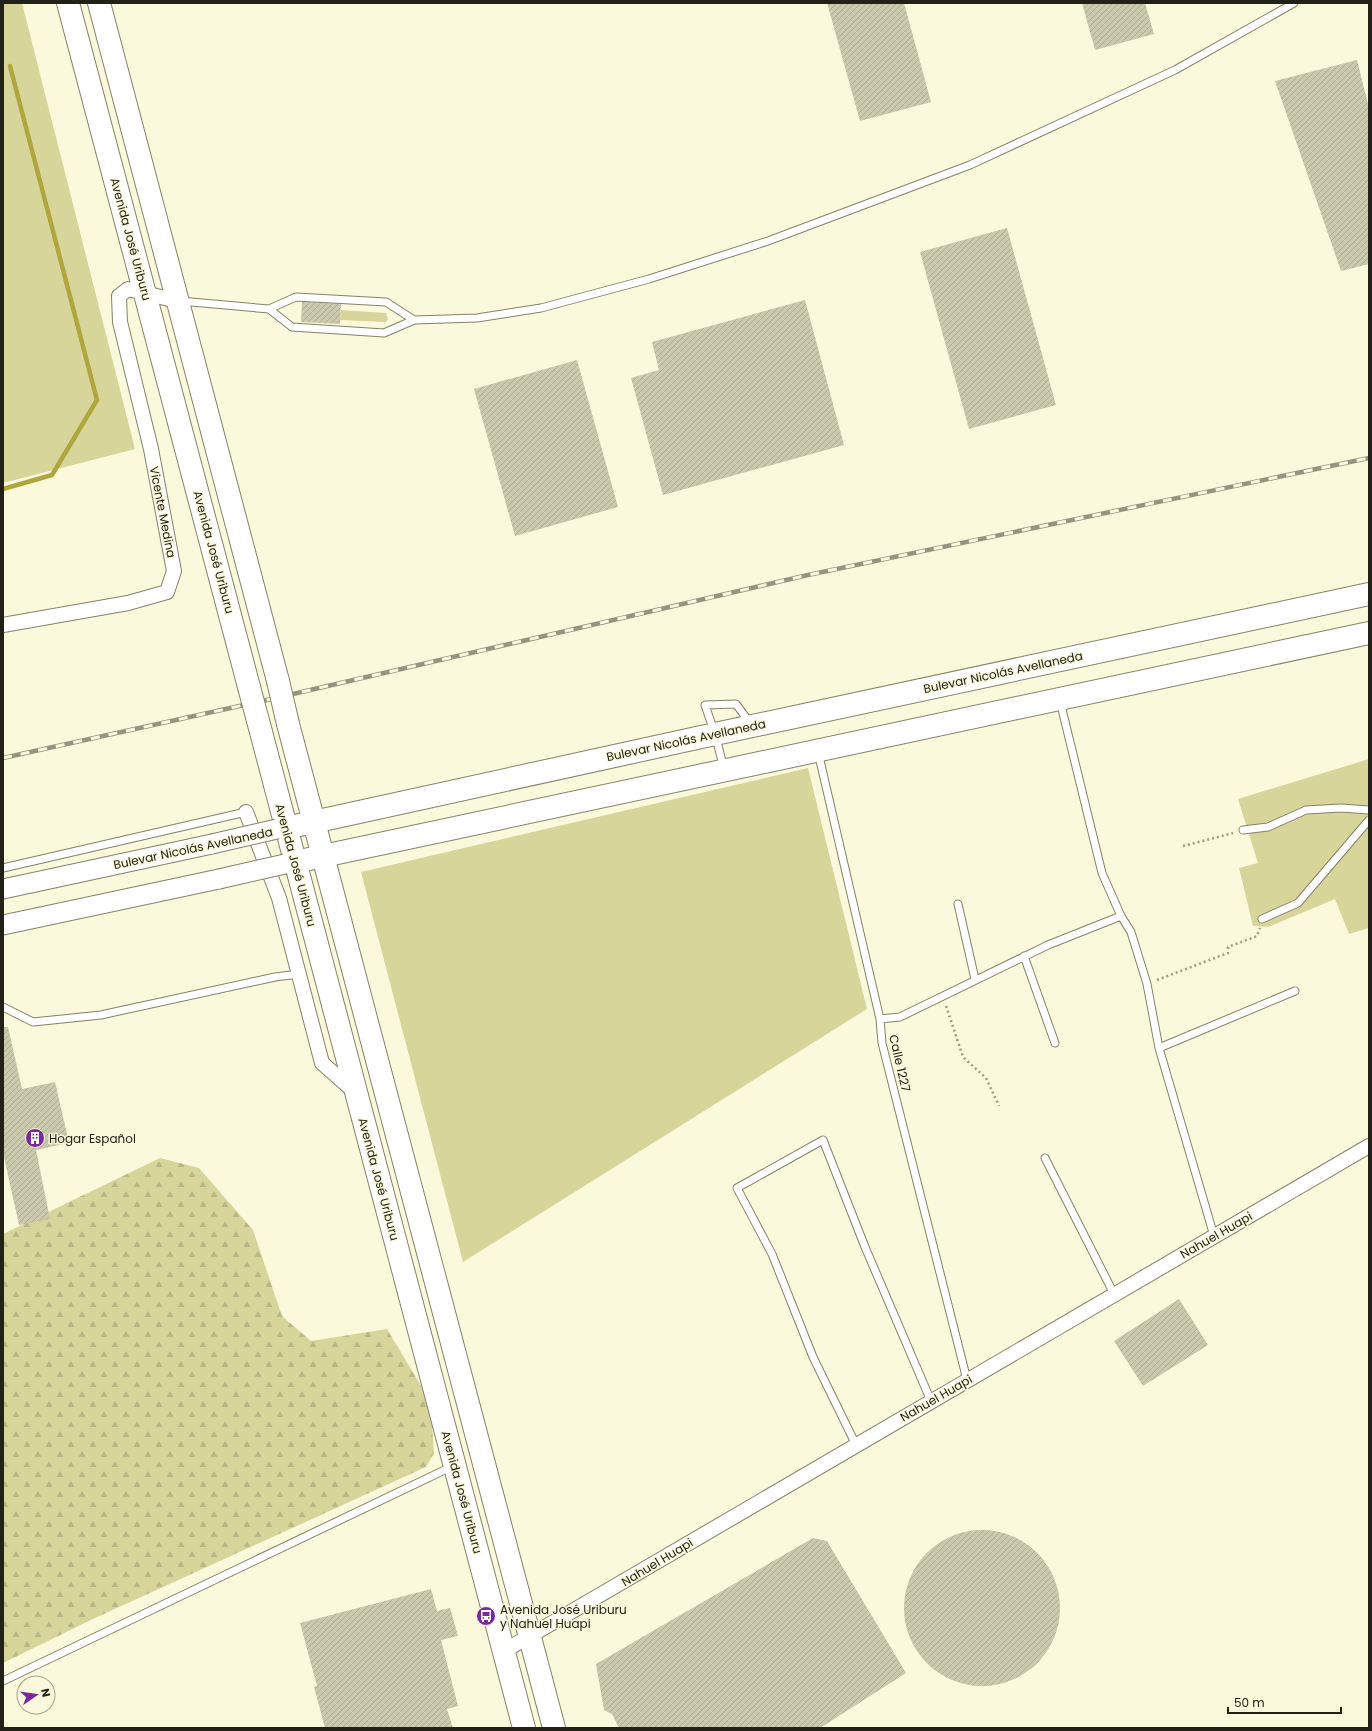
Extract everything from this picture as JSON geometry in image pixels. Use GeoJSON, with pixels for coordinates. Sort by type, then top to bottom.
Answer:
{"type":"FeatureCollection","features":[{"type":"Feature","properties":{"kind":"main road","name":"Avenida José Uriburu"},"geometry":{"type":"LineString","coordinates":[[68,3],[261,732],[290,863],[356,1093],[524,1728]]}},
{"type":"Feature","properties":{"kind":"main road"},"geometry":{"type":"LineString","coordinates":[[99,3],[554,1728]]}},
{"type":"Feature","properties":{"kind":"main road","name":"Bulevar Nicolás Avellaneda"},"geometry":{"type":"LineString","coordinates":[[3,890],[715,734],[1369,594]]}},
{"type":"Feature","properties":{"kind":"main road"},"geometry":{"type":"LineString","coordinates":[[3,925],[1369,633]]}},
{"type":"Feature","properties":{"kind":"street","name":"Vicente Medina"},"geometry":{"type":"LineString","coordinates":[[3,625],[128,603],[166,592],[174,571],[152,449],[120,322],[119,296],[128,289],[145,292]]}},
{"type":"Feature","properties":{"kind":"street"},"geometry":{"type":"LineString","coordinates":[[145,292],[177,301]]}},
{"type":"Feature","properties":{"kind":"street"},"geometry":{"type":"LineString","coordinates":[[246,812],[279,898],[322,1063],[356,1093]]}},
{"type":"Feature","properties":{"kind":"street","name":"Nahuel Huapi"},"geometry":{"type":"LineString","coordinates":[[504,1651],[1369,1146]]}},
{"type":"Feature","properties":{"kind":"lane"},"geometry":{"type":"LineString","coordinates":[[269,308],[292,327],[384,332],[414,320],[477,318],[541,308],[648,279],[775,238],[970,165],[1175,70],[1294,3]]}},
{"type":"Feature","properties":{"kind":"lane"},"geometry":{"type":"LineString","coordinates":[[177,301],[269,308],[296,297],[386,302],[414,320]]}},
{"type":"Feature","properties":{"kind":"lane"},"geometry":{"type":"LineString","coordinates":[[1060,699],[1102,873],[1121,916],[1131,932],[1147,984],[1159,1048],[1214,1236]]}},
{"type":"Feature","properties":{"kind":"lane"},"geometry":{"type":"LineString","coordinates":[[724,770],[715,734],[705,705],[736,704],[752,726]]}},
{"type":"Feature","properties":{"kind":"lane","name":"Calle 1227"},"geometry":{"type":"LineString","coordinates":[[818,750],[880,1019],[882,1043],[967,1380]]}},
{"type":"Feature","properties":{"kind":"lane"},"geometry":{"type":"LineString","coordinates":[[1243,830],[1268,827],[1306,810],[1341,808],[1369,810]]}},
{"type":"Feature","properties":{"kind":"lane"},"geometry":{"type":"LineString","coordinates":[[3,868],[246,812]]}},
{"type":"Feature","properties":{"kind":"lane"},"geometry":{"type":"LineString","coordinates":[[1262,919],[1298,903],[1369,820]]}},
{"type":"Feature","properties":{"kind":"lane"},"geometry":{"type":"LineString","coordinates":[[958,904],[975,979]]}},
{"type":"Feature","properties":{"kind":"lane"},"geometry":{"type":"LineString","coordinates":[[880,1019],[900,1017],[975,979],[1048,945],[1121,916]]}},
{"type":"Feature","properties":{"kind":"lane"},"geometry":{"type":"LineString","coordinates":[[1024,956],[1055,1043]]}},
{"type":"Feature","properties":{"kind":"lane"},"geometry":{"type":"LineString","coordinates":[[3,1007],[33,1022],[101,1014],[275,977],[299,974]]}},
{"type":"Feature","properties":{"kind":"lane"},"geometry":{"type":"LineString","coordinates":[[1159,1048],[1296,991]]}},
{"type":"Feature","properties":{"kind":"lane"},"geometry":{"type":"LineString","coordinates":[[856,1445],[810,1350],[772,1254],[737,1188],[823,1140],[865,1247],[931,1401]]}},
{"type":"Feature","properties":{"kind":"lane"},"geometry":{"type":"LineString","coordinates":[[1045,1158],[1114,1294]]}},
{"type":"Feature","properties":{"kind":"lane"},"geometry":{"type":"LineString","coordinates":[[3,1681],[454,1465]]}},
{"type":"Feature","properties":{"kind":"path"},"geometry":{"type":"LineString","coordinates":[[1183,846],[1243,830]]}},
{"type":"Feature","properties":{"kind":"path"},"geometry":{"type":"LineString","coordinates":[[1147,984],[1228,953],[1228,947],[1257,936],[1262,919]]}},
{"type":"Feature","properties":{"kind":"path"},"geometry":{"type":"LineString","coordinates":[[942,996],[963,1057],[986,1078],[999,1106]]}},
{"type":"Feature","properties":{"kind":"green space"},"geometry":{"type":"Polygon","coordinates":[[[3,3],[22,3],[135,449],[3,483],[3,3]]]}},
{"type":"Feature","properties":{"kind":"green space"},"geometry":{"type":"Polygon","coordinates":[[[341,310],[386,313],[388,319],[386,322],[340,320],[341,310]]]}},
{"type":"Feature","properties":{"kind":"green space"},"geometry":{"type":"Polygon","coordinates":[[[1369,759],[1369,928],[1349,934],[1335,899],[1268,927],[1253,926],[1239,868],[1258,863],[1238,799],[1369,759]]]}},
{"type":"Feature","properties":{"kind":"green space"},"geometry":{"type":"Polygon","coordinates":[[[808,768],[867,1009],[463,1262],[361,872],[808,768]]]}},
{"type":"Feature","properties":{"kind":"green space"},"geometry":{"type":"Polygon","coordinates":[[[160,1158],[199,1168],[253,1230],[282,1316],[311,1341],[387,1329],[420,1384],[431,1412],[434,1453],[426,1467],[93,1619],[3,1663],[3,1234],[160,1158]]]}},
{"type":"Feature","properties":{"kind":"building"},"geometry":{"type":"Polygon","coordinates":[[[827,3],[904,3],[931,102],[860,121],[827,3]]]}},
{"type":"Feature","properties":{"kind":"building"},"geometry":{"type":"Polygon","coordinates":[[[1082,3],[1145,3],[1154,34],[1095,50],[1082,3]]]}},
{"type":"Feature","properties":{"kind":"building"},"geometry":{"type":"Polygon","coordinates":[[[1357,60],[1369,108],[1369,264],[1341,271],[1275,81],[1357,60]]]}},
{"type":"Feature","properties":{"kind":"building"},"geometry":{"type":"Polygon","coordinates":[[[1007,228],[1056,405],[969,429],[920,252],[1007,228]]]}},
{"type":"Feature","properties":{"kind":"building"},"geometry":{"type":"Polygon","coordinates":[[[805,300],[844,445],[663,495],[631,378],[659,370],[652,342],[805,300]]]}},
{"type":"Feature","properties":{"kind":"building"},"geometry":{"type":"Polygon","coordinates":[[[302,302],[341,304],[340,324],[301,322],[302,302]]]}},
{"type":"Feature","properties":{"kind":"building"},"geometry":{"type":"Polygon","coordinates":[[[577,360],[618,507],[515,536],[474,389],[577,360]]]}},
{"type":"Feature","properties":{"kind":"building","name":"Hogar Español"},"geometry":{"type":"Polygon","coordinates":[[[3,1027],[8,1027],[22,1089],[55,1082],[69,1143],[36,1150],[50,1219],[19,1225],[4,1157],[3,1158],[3,1027]]]}},
{"type":"Feature","properties":{"kind":"building"},"geometry":{"type":"Polygon","coordinates":[[[1179,1299],[1208,1345],[1143,1386],[1114,1341],[1179,1299]]]}},
{"type":"Feature","properties":{"kind":"building"},"geometry":{"type":"Polygon","coordinates":[[[974,1530],[990,1530],[1005,1533],[1019,1539],[1037,1553],[1051,1571],[1057,1585],[1060,1608],[1057,1631],[1051,1645],[1037,1663],[1019,1677],[1005,1683],[990,1686],[974,1686],[959,1683],[945,1677],[927,1663],[917,1651],[907,1631],[904,1616],[904,1600],[907,1585],[913,1571],[927,1553],[939,1543],[959,1533],[974,1530]]]}},
{"type":"Feature","properties":{"kind":"building"},"geometry":{"type":"Polygon","coordinates":[[[813,1538],[827,1541],[906,1673],[820,1728],[619,1728],[612,1714],[604,1710],[596,1664],[813,1538]]]}},
{"type":"Feature","properties":{"kind":"building"},"geometry":{"type":"Polygon","coordinates":[[[431,1589],[437,1611],[450,1608],[458,1636],[441,1640],[458,1706],[447,1709],[453,1728],[325,1728],[314,1687],[317,1686],[300,1623],[431,1589]]]}},
{"type":"Feature","properties":{"kind":"waterway"},"geometry":{"type":"LineString","coordinates":[[3,489],[52,475],[97,400],[10,66]]}},
{"type":"Feature","properties":{"kind":"railway"},"geometry":{"type":"LineString","coordinates":[[3,758],[267,700],[808,575],[1369,458]]}},
{"type":"Feature","properties":{"kind":"place","name":"Hogar Español"},"geometry":{"type":"Point","coordinates":[35,1138]}},
{"type":"Feature","properties":{"kind":"place","name":"Avenida José Uriburu y Nahuel Huapi"},"geometry":{"type":"Point","coordinates":[486,1616]}}]}
